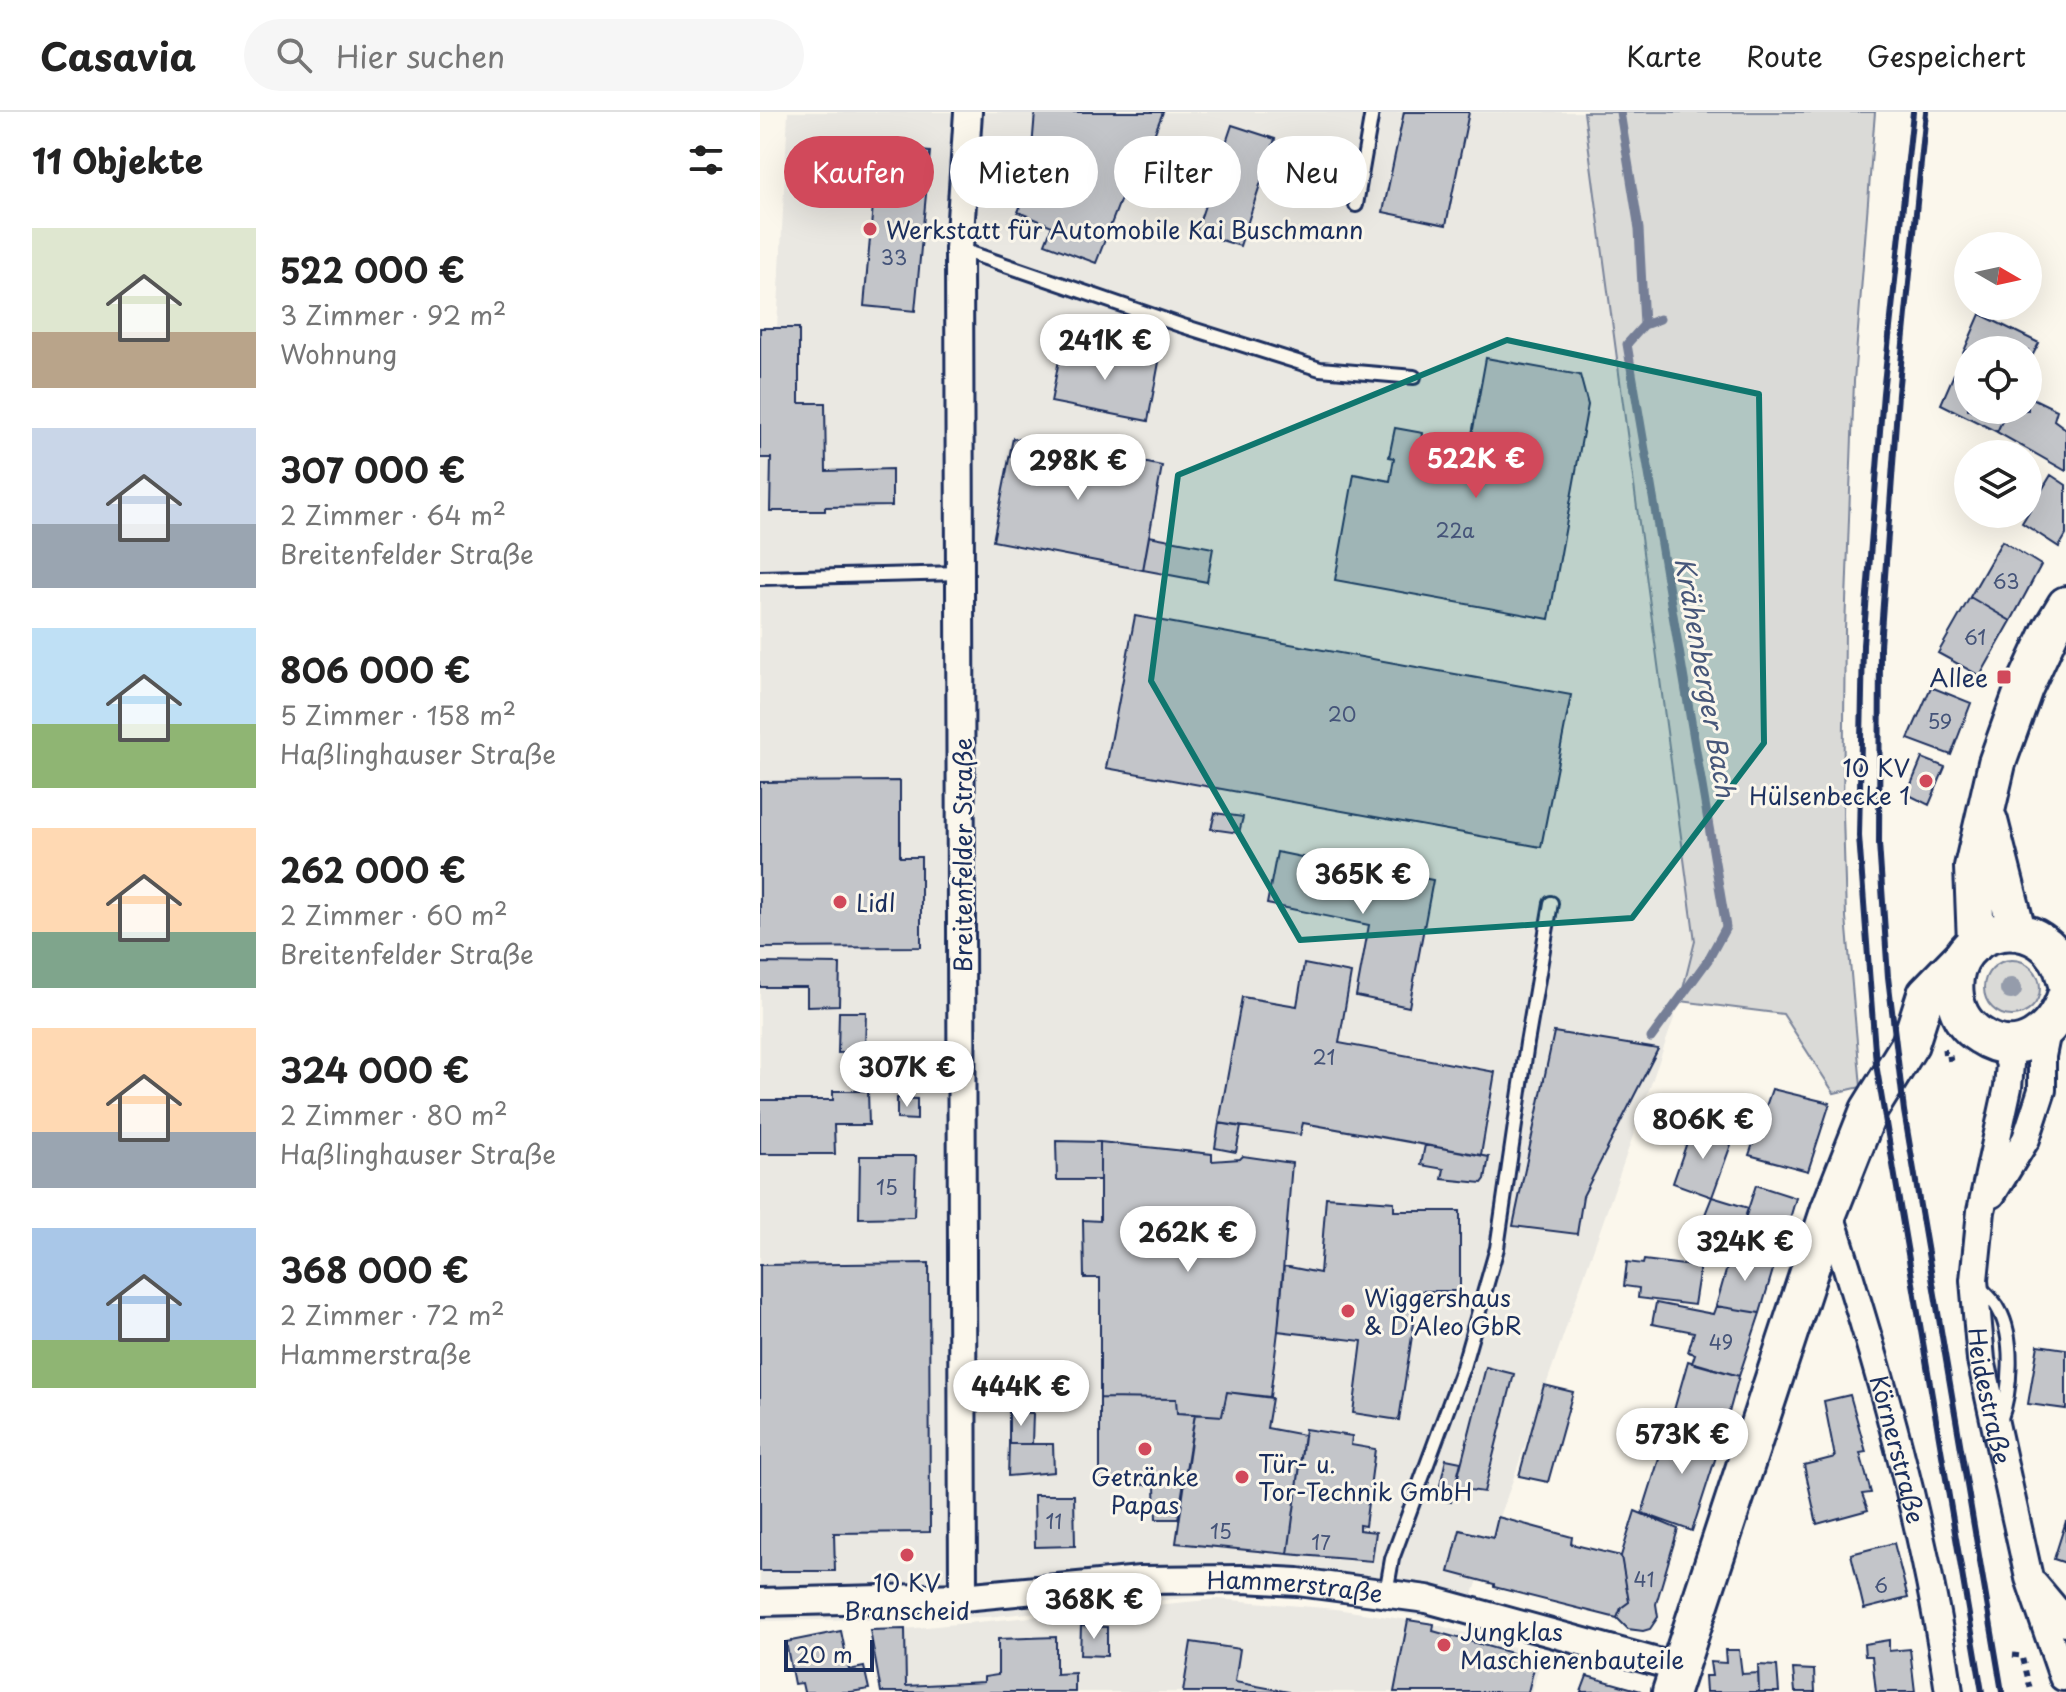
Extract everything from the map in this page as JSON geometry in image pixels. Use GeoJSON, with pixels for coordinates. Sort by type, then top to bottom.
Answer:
{"type":"FeatureCollection","features":[{"type":"Feature","properties":{"kind":"main road"},"geometry":{"type":"LineString","coordinates":[[2066,605],[2024,688],[1997,763],[1973,867],[1969,950],[1953,987],[1956,1006],[1968,1026],[1982,1038],[2002,1044],[2026,1042],[2047,1031],[2060,1014],[2066,996]]}},
{"type":"Feature","properties":{"kind":"main road"},"geometry":{"type":"LineString","coordinates":[[1987,812],[2017,931]]}},
{"type":"Feature","properties":{"kind":"main road"},"geometry":{"type":"LineString","coordinates":[[1675,1680],[1829,1211],[1869,1110],[1910,1044],[1926,994],[1969,950],[1992,933],[2017,931],[2032,935],[2054,951],[2066,981]]}},
{"type":"Feature","properties":{"kind":"main road"},"geometry":{"type":"LineString","coordinates":[[1910,1044],[1951,1026],[1968,1026]]}},
{"type":"Feature","properties":{"kind":"street","name":"Breitenfelder Straße"},"geometry":{"type":"LineString","coordinates":[[963,1597],[959,249],[968,112]]}},
{"type":"Feature","properties":{"kind":"street","name":"Heidestraße"},"geometry":{"type":"LineString","coordinates":[[1981,1211],[2026,1139],[2042,1090],[2042,1056],[2047,1031]]}},
{"type":"Feature","properties":{"kind":"street","name":"Heidestraße"},"geometry":{"type":"LineString","coordinates":[[2002,1044],[2010,1064],[2008,1087],[1981,1211],[1974,1280],[1981,1360],[2029,1578],[2061,1681]]}},
{"type":"Feature","properties":{"kind":"street","name":"Körnerstraße"},"geometry":{"type":"LineString","coordinates":[[1829,1211],[1862,1312],[1922,1546],[1938,1614],[1949,1692]]}},
{"type":"Feature","properties":{"kind":"street","name":"Heidestraße"},"geometry":{"type":"LineString","coordinates":[[2029,1578],[2066,1622]]}},
{"type":"Feature","properties":{"kind":"street","name":"Hammerstraße"},"geometry":{"type":"LineString","coordinates":[[760,1602],[963,1597],[1140,1580],[1243,1579],[1330,1585],[1427,1599],[1675,1680]]}},
{"type":"Feature","properties":{"kind":"lane"},"geometry":{"type":"LineString","coordinates":[[1367,141],[1372,112]]}},
{"type":"Feature","properties":{"kind":"lane"},"geometry":{"type":"LineString","coordinates":[[959,249],[1180,325],[1320,369],[1414,377]]}},
{"type":"Feature","properties":{"kind":"lane"},"geometry":{"type":"LineString","coordinates":[[760,578],[961,573]]}},
{"type":"Feature","properties":{"kind":"lane"},"geometry":{"type":"LineString","coordinates":[[1386,1593],[1392,1559],[1463,1367],[1497,1248],[1551,903]]}},
{"type":"Feature","properties":{"kind":"path"},"geometry":{"type":"LineString","coordinates":[[2013,1655],[2022,1656],[2025,1662],[2031,1692]]}},
{"type":"Feature","properties":{"kind":"highlighted area"},"geometry":{"type":"Polygon","coordinates":[[[1507,340],[1759,394],[1764,743],[1632,918],[1300,940],[1151,681],[1178,475],[1507,340]]]}},
{"type":"Feature","properties":{"kind":"shaded area"},"geometry":{"type":"Polygon","coordinates":[[[788,112],[1584,112],[1695,941],[1680,1001],[1463,1623],[1301,1597],[1237,1593],[986,1617],[760,1621],[760,328],[777,328],[784,191],[784,208],[934,208],[934,136],[787,136],[788,112]]]}},
{"type":"Feature","properties":{"kind":"shaded area"},"geometry":{"type":"Polygon","coordinates":[[[1584,112],[1875,112],[1854,381],[1845,629],[1843,814],[1846,917],[1861,1087],[1834,1093],[1783,1014],[1680,1001],[1695,941],[1584,112]]]}},
{"type":"Feature","properties":{"kind":"shaded area"},"geometry":{"type":"Polygon","coordinates":[[[2012,960],[2032,968],[2040,988],[2032,1008],[2012,1016],[1992,1008],[1984,988],[1992,968],[2012,960]]]}},
{"type":"Feature","properties":{"kind":"shaded area"},"geometry":{"type":"Polygon","coordinates":[[[1218,1599],[1336,1609],[1434,1624],[1542,1655],[1532,1692],[881,1692],[870,1630],[1218,1599]]]}},
{"type":"Feature","properties":{"kind":"building"},"geometry":{"type":"Polygon","coordinates":[[[1035,112],[1163,112],[1154,136],[1114,136],[1114,208],[1117,208],[1096,263],[1045,244],[1052,226],[1018,212],[1020,208],[1098,208],[1098,136],[1033,136],[1035,112]]]}},
{"type":"Feature","properties":{"kind":"building"},"geometry":{"type":"Polygon","coordinates":[[[1404,112],[1469,112],[1446,225],[1383,212],[1404,112]]]}},
{"type":"Feature","properties":{"kind":"building"},"geometry":{"type":"Polygon","coordinates":[[[1232,125],[1266,136],[1257,136],[1257,194],[1240,246],[1196,232],[1204,208],[1241,208],[1241,136],[1228,136],[1232,125]]]}},
{"type":"Feature","properties":{"kind":"building"},"geometry":{"type":"Polygon","coordinates":[[[873,208],[925,208],[915,311],[864,306],[873,208]]]}},
{"type":"Feature","properties":{"kind":"building"},"geometry":{"type":"Polygon","coordinates":[[[1977,320],[1992,320],[2025,336],[1970,336],[1977,320]]]}},
{"type":"Feature","properties":{"kind":"building"},"geometry":{"type":"Polygon","coordinates":[[[760,328],[799,328],[799,403],[825,403],[826,471],[892,469],[892,506],[770,511],[771,458],[760,458],[760,328]]]}},
{"type":"Feature","properties":{"kind":"building"},"geometry":{"type":"Polygon","coordinates":[[[1062,344],[1159,362],[1148,421],[1051,402],[1062,344]]]}},
{"type":"Feature","properties":{"kind":"building"},"geometry":{"type":"Polygon","coordinates":[[[1486,358],[1580,375],[1588,405],[1549,619],[1335,580],[1354,474],[1390,481],[1394,458],[1389,457],[1395,428],[1423,433],[1422,442],[1469,451],[1486,358]]]}},
{"type":"Feature","properties":{"kind":"building"},"geometry":{"type":"Polygon","coordinates":[[[1954,374],[1954,410],[1941,404],[1954,374]]]}},
{"type":"Feature","properties":{"kind":"building"},"geometry":{"type":"Polygon","coordinates":[[[2042,403],[2057,410],[2054,420],[2066,429],[2066,471],[2042,457],[2042,440],[2011,440],[1997,432],[2001,424],[2042,424],[2042,403]]]}},
{"type":"Feature","properties":{"kind":"building"},"geometry":{"type":"Polygon","coordinates":[[[1981,424],[2001,424],[1997,432],[1981,424]]]}},
{"type":"Feature","properties":{"kind":"building"},"geometry":{"type":"Polygon","coordinates":[[[1013,438],[1041,444],[1042,438],[1134,455],[1133,460],[1162,466],[1143,570],[993,541],[1013,438]]]}},
{"type":"Feature","properties":{"kind":"building"},"geometry":{"type":"Polygon","coordinates":[[[2051,475],[2066,485],[2066,535],[2059,547],[2030,528],[2042,528],[2042,490],[2051,475]]]}},
{"type":"Feature","properties":{"kind":"building"},"geometry":{"type":"Polygon","coordinates":[[[1149,536],[1213,548],[1207,582],[1143,570],[1149,536]]]}},
{"type":"Feature","properties":{"kind":"building"},"geometry":{"type":"Polygon","coordinates":[[[2002,541],[2041,565],[2011,621],[1970,597],[2002,541]]]}},
{"type":"Feature","properties":{"kind":"building"},"geometry":{"type":"Polygon","coordinates":[[[1970,597],[2011,621],[1980,676],[1938,653],[1970,597]]]}},
{"type":"Feature","properties":{"kind":"building"},"geometry":{"type":"Polygon","coordinates":[[[1135,616],[1571,695],[1541,847],[1106,768],[1135,616]]]}},
{"type":"Feature","properties":{"kind":"building"},"geometry":{"type":"Polygon","coordinates":[[[1931,687],[1971,703],[1951,755],[1908,739],[1931,687]]]}},
{"type":"Feature","properties":{"kind":"building","name":"10 KV Hülsenbecke 1"},"geometry":{"type":"Polygon","coordinates":[[[1922,758],[1945,767],[1929,805],[1907,794],[1922,758]]]}},
{"type":"Feature","properties":{"kind":"building","name":"Lidl"},"geometry":{"type":"Polygon","coordinates":[[[900,781],[900,857],[921,857],[921,947],[760,948],[760,782],[900,781]]]}},
{"type":"Feature","properties":{"kind":"building"},"geometry":{"type":"Polygon","coordinates":[[[1215,813],[1243,817],[1239,833],[1211,829],[1215,813]]]}},
{"type":"Feature","properties":{"kind":"building"},"geometry":{"type":"Polygon","coordinates":[[[1277,852],[1379,873],[1379,870],[1433,880],[1409,1007],[1356,996],[1369,925],[1267,904],[1277,852]]]}},
{"type":"Feature","properties":{"kind":"building"},"geometry":{"type":"Polygon","coordinates":[[[760,963],[840,964],[839,1005],[807,1006],[807,987],[760,987],[760,963]]]}},
{"type":"Feature","properties":{"kind":"building"},"geometry":{"type":"Polygon","coordinates":[[[1304,964],[1351,973],[1339,1043],[1495,1072],[1481,1155],[1303,1123],[1300,1135],[1219,1123],[1242,997],[1297,1006],[1304,964]]]}},
{"type":"Feature","properties":{"kind":"building"},"geometry":{"type":"Polygon","coordinates":[[[839,1012],[866,1012],[865,1052],[838,1053],[839,1012]]]}},
{"type":"Feature","properties":{"kind":"building"},"geometry":{"type":"Polygon","coordinates":[[[1554,1032],[1658,1049],[1583,1196],[1577,1234],[1513,1226],[1554,1032]]]}},
{"type":"Feature","properties":{"kind":"building"},"geometry":{"type":"Polygon","coordinates":[[[1772,1089],[1830,1103],[1808,1171],[1749,1155],[1772,1089]]]}},
{"type":"Feature","properties":{"kind":"building"},"geometry":{"type":"Polygon","coordinates":[[[833,1091],[868,1091],[869,1125],[834,1125],[835,1154],[760,1154],[760,1100],[833,1100],[833,1091]]]}},
{"type":"Feature","properties":{"kind":"building"},"geometry":{"type":"Polygon","coordinates":[[[897,1098],[917,1099],[917,1120],[897,1119],[897,1098]]]}},
{"type":"Feature","properties":{"kind":"building"},"geometry":{"type":"Polygon","coordinates":[[[1219,1123],[1241,1127],[1236,1152],[1215,1148],[1219,1123]]]}},
{"type":"Feature","properties":{"kind":"building"},"geometry":{"type":"Polygon","coordinates":[[[1693,1125],[1733,1139],[1712,1197],[1673,1183],[1693,1125]]]}},
{"type":"Feature","properties":{"kind":"building"},"geometry":{"type":"Polygon","coordinates":[[[1056,1141],[1100,1142],[1100,1180],[1057,1180],[1056,1141]]]}},
{"type":"Feature","properties":{"kind":"building"},"geometry":{"type":"Polygon","coordinates":[[[1100,1142],[1212,1154],[1212,1161],[1240,1159],[1243,1156],[1292,1163],[1270,1397],[1227,1392],[1222,1416],[1177,1413],[1176,1399],[1100,1398],[1100,1278],[1084,1278],[1083,1220],[1100,1221],[1100,1142]]]}},
{"type":"Feature","properties":{"kind":"building"},"geometry":{"type":"Polygon","coordinates":[[[1425,1145],[1489,1157],[1485,1179],[1482,1183],[1442,1179],[1444,1169],[1421,1165],[1425,1145]]]}},
{"type":"Feature","properties":{"kind":"building"},"geometry":{"type":"Polygon","coordinates":[[[860,1156],[916,1156],[914,1217],[859,1218],[860,1156]]]}},
{"type":"Feature","properties":{"kind":"building"},"geometry":{"type":"Polygon","coordinates":[[[1756,1185],[1796,1198],[1781,1249],[1739,1237],[1756,1185]]]}},
{"type":"Feature","properties":{"kind":"building","name":"Wiggershaus & D'Aleo GbR"},"geometry":{"type":"Polygon","coordinates":[[[1326,1197],[1394,1202],[1394,1211],[1460,1211],[1460,1291],[1419,1291],[1399,1420],[1353,1413],[1362,1341],[1278,1331],[1284,1266],[1320,1273],[1326,1197]]]}},
{"type":"Feature","properties":{"kind":"building"},"geometry":{"type":"Polygon","coordinates":[[[1712,1197],[1748,1208],[1739,1237],[1700,1227],[1712,1197]]]}},
{"type":"Feature","properties":{"kind":"building"},"geometry":{"type":"Polygon","coordinates":[[[1732,1250],[1775,1263],[1760,1313],[1716,1306],[1732,1250]]]}},
{"type":"Feature","properties":{"kind":"building"},"geometry":{"type":"Polygon","coordinates":[[[1644,1260],[1700,1267],[1694,1305],[1638,1298],[1639,1288],[1624,1286],[1627,1262],[1643,1264],[1644,1260]]]}},
{"type":"Feature","properties":{"kind":"building"},"geometry":{"type":"Polygon","coordinates":[[[929,1263],[930,1532],[834,1533],[835,1571],[760,1571],[760,1265],[929,1263]]]}},
{"type":"Feature","properties":{"kind":"building"},"geometry":{"type":"Polygon","coordinates":[[[1656,1303],[1713,1314],[1716,1306],[1760,1313],[1739,1376],[1692,1363],[1695,1354],[1688,1352],[1694,1332],[1652,1324],[1656,1303]]]}},
{"type":"Feature","properties":{"kind":"building"},"geometry":{"type":"Polygon","coordinates":[[[2038,1345],[2066,1349],[2066,1409],[2028,1404],[2038,1345]]]}},
{"type":"Feature","properties":{"kind":"building"},"geometry":{"type":"Polygon","coordinates":[[[1688,1361],[1739,1376],[1722,1438],[1670,1424],[1688,1361]]]}},
{"type":"Feature","properties":{"kind":"building"},"geometry":{"type":"Polygon","coordinates":[[[1486,1367],[1514,1374],[1484,1492],[1455,1488],[1486,1367]]]}},
{"type":"Feature","properties":{"kind":"building"},"geometry":{"type":"Polygon","coordinates":[[[1544,1385],[1573,1392],[1548,1482],[1519,1476],[1544,1385]]]}},
{"type":"Feature","properties":{"kind":"building","name":"Tür- u. Tor-Technik GmbH"},"geometry":{"type":"Polygon","coordinates":[[[1227,1392],[1272,1398],[1267,1428],[1304,1435],[1288,1554],[1176,1543],[1195,1414],[1222,1416],[1227,1392]]]}},
{"type":"Feature","properties":{"kind":"building"},"geometry":{"type":"Polygon","coordinates":[[[1850,1395],[1866,1452],[1860,1453],[1871,1493],[1862,1494],[1868,1510],[1817,1524],[1804,1465],[1835,1457],[1824,1401],[1850,1395]]]}},
{"type":"Feature","properties":{"kind":"building","name":"Getränke Papas"},"geometry":{"type":"Polygon","coordinates":[[[1100,1398],[1176,1399],[1177,1413],[1195,1414],[1178,1519],[1156,1519],[1155,1485],[1100,1484],[1100,1398]]]}},
{"type":"Feature","properties":{"kind":"building"},"geometry":{"type":"Polygon","coordinates":[[[1009,1412],[1033,1413],[1032,1444],[1009,1444],[1009,1412]]]}},
{"type":"Feature","properties":{"kind":"building"},"geometry":{"type":"Polygon","coordinates":[[[1670,1424],[1722,1438],[1692,1531],[1642,1513],[1670,1424]]]}},
{"type":"Feature","properties":{"kind":"building"},"geometry":{"type":"Polygon","coordinates":[[[1305,1429],[1352,1436],[1351,1445],[1375,1449],[1365,1526],[1359,1525],[1359,1530],[1376,1532],[1372,1561],[1288,1554],[1305,1429]]]}},
{"type":"Feature","properties":{"kind":"building"},"geometry":{"type":"Polygon","coordinates":[[[1009,1444],[1053,1444],[1054,1472],[1008,1476],[1009,1444]]]}},
{"type":"Feature","properties":{"kind":"building"},"geometry":{"type":"Polygon","coordinates":[[[1446,1459],[1461,1462],[1451,1502],[1437,1499],[1446,1459]]]}},
{"type":"Feature","properties":{"kind":"building"},"geometry":{"type":"Polygon","coordinates":[[[1034,1495],[1074,1495],[1075,1546],[1035,1547],[1034,1495]]]}},
{"type":"Feature","properties":{"kind":"building"},"geometry":{"type":"Polygon","coordinates":[[[1635,1511],[1678,1529],[1656,1604],[1658,1617],[1650,1629],[1643,1631],[1628,1629],[1617,1618],[1621,1608],[1629,1602],[1621,1556],[1635,1511]]]}},
{"type":"Feature","properties":{"kind":"building"},"geometry":{"type":"Polygon","coordinates":[[[1498,1517],[1572,1537],[1571,1544],[1621,1556],[1629,1602],[1621,1608],[1617,1618],[1494,1587],[1494,1584],[1449,1572],[1460,1530],[1493,1538],[1498,1517]]]}},
{"type":"Feature","properties":{"kind":"building"},"geometry":{"type":"Polygon","coordinates":[[[2066,1521],[2066,1563],[2054,1559],[2066,1521]]]}},
{"type":"Feature","properties":{"kind":"building"},"geometry":{"type":"Polygon","coordinates":[[[1894,1543],[1908,1598],[1864,1609],[1851,1554],[1894,1543]]]}},
{"type":"Feature","properties":{"kind":"building","name":"Jungklas Maschienenbauteile"},"geometry":{"type":"Polygon","coordinates":[[[1408,1620],[1434,1624],[1433,1631],[1536,1660],[1528,1692],[1394,1692],[1408,1620]]]}},
{"type":"Feature","properties":{"kind":"building"},"geometry":{"type":"Polygon","coordinates":[[[1081,1626],[1107,1627],[1107,1656],[1080,1655],[1081,1626]]]}},
{"type":"Feature","properties":{"kind":"building"},"geometry":{"type":"Polygon","coordinates":[[[905,1629],[906,1686],[984,1682],[984,1677],[998,1675],[998,1639],[1056,1637],[1056,1674],[1075,1673],[1075,1692],[881,1692],[870,1630],[905,1629]]]}},
{"type":"Feature","properties":{"kind":"building"},"geometry":{"type":"Polygon","coordinates":[[[841,1631],[849,1670],[864,1667],[869,1689],[804,1692],[802,1683],[794,1684],[786,1642],[841,1631]]]}},
{"type":"Feature","properties":{"kind":"building"},"geometry":{"type":"Polygon","coordinates":[[[1889,1640],[1889,1651],[1910,1649],[1915,1692],[1876,1692],[1872,1656],[1865,1656],[1864,1644],[1889,1640]]]}},
{"type":"Feature","properties":{"kind":"building"},"geometry":{"type":"Polygon","coordinates":[[[1191,1642],[1240,1649],[1235,1682],[1289,1692],[1183,1692],[1191,1642]]]}},
{"type":"Feature","properties":{"kind":"building"},"geometry":{"type":"Polygon","coordinates":[[[1725,1650],[1739,1650],[1742,1674],[1758,1673],[1759,1692],[1706,1692],[1705,1676],[1712,1676],[1710,1662],[1726,1663],[1725,1650]]]}},
{"type":"Feature","properties":{"kind":"building"},"geometry":{"type":"Polygon","coordinates":[[[1758,1665],[1777,1666],[1779,1692],[1759,1692],[1758,1665]]]}},
{"type":"Feature","properties":{"kind":"building"},"geometry":{"type":"Polygon","coordinates":[[[1793,1669],[1814,1670],[1815,1692],[1795,1692],[1793,1669]]]}},
{"type":"Feature","properties":{"kind":"building"},"geometry":{"type":"Polygon","coordinates":[[[1587,1676],[1641,1691],[1581,1692],[1587,1676]]]}},
{"type":"Feature","properties":{"kind":"waterway"},"geometry":{"type":"LineString","coordinates":[[1620,112],[1639,229],[1644,325]]}},
{"type":"Feature","properties":{"kind":"waterway","name":"Krähenberger Bach"},"geometry":{"type":"LineString","coordinates":[[1651,1038],[1708,960],[1726,927],[1627,344],[1644,325],[1660,319]]}},
{"type":"Feature","properties":{"kind":"railway"},"geometry":{"type":"LineString","coordinates":[[1913,112],[1883,393],[1863,645],[1859,836],[1876,1064],[1982,1692]]}},
{"type":"Feature","properties":{"kind":"railway"},"geometry":{"type":"LineString","coordinates":[[1926,112],[1898,394],[1880,646],[1879,843],[1888,977],[1904,1111],[2002,1692]]}},
{"type":"Feature","properties":{"kind":"place","name":"Werkstatt für Automobile Kai Buschmann"},"geometry":{"type":"Point","coordinates":[870,229]}},
{"type":"Feature","properties":{"kind":"place","name":"Allee"},"geometry":{"type":"Point","coordinates":[2004,677]}},
{"type":"Feature","properties":{"kind":"place","name":"10 KV Hülsenbecke 1"},"geometry":{"type":"Point","coordinates":[1926,781]}},
{"type":"Feature","properties":{"kind":"place","name":"Lidl"},"geometry":{"type":"Point","coordinates":[840,902]}},
{"type":"Feature","properties":{"kind":"place","name":"Wiggershaus & D'Aleo GbR"},"geometry":{"type":"Point","coordinates":[1348,1311]}},
{"type":"Feature","properties":{"kind":"place","name":"Getränke Papas"},"geometry":{"type":"Point","coordinates":[1145,1449]}},
{"type":"Feature","properties":{"kind":"place","name":"Tür- u. Tor-Technik GmbH"},"geometry":{"type":"Point","coordinates":[1242,1477]}},
{"type":"Feature","properties":{"kind":"place","name":"10 KV Branscheid"},"geometry":{"type":"Point","coordinates":[907,1555]}},
{"type":"Feature","properties":{"kind":"place","name":"Jungklas Maschienenbauteile"},"geometry":{"type":"Point","coordinates":[1444,1645]}}]}
